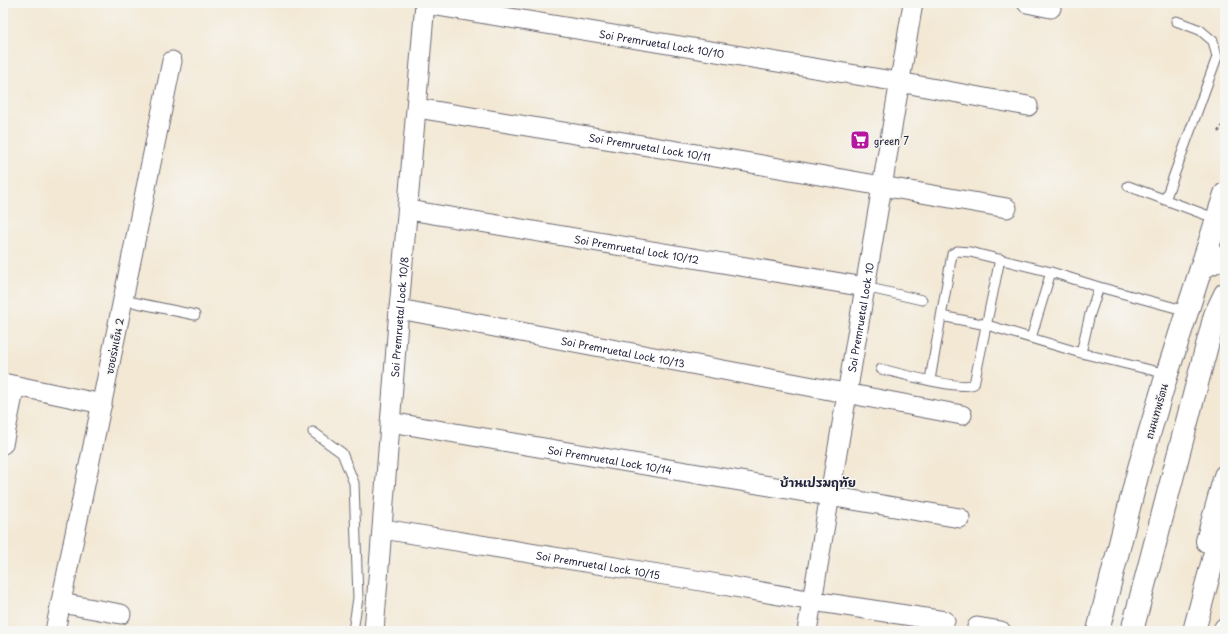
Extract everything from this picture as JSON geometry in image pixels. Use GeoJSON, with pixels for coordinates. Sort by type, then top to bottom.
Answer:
{"type":"FeatureCollection","features":[{"type":"Feature","properties":{"kind":"main road","name":"ถนนเทพรัตน"},"geometry":{"type":"LineString","coordinates":[[1098,631],[1139,468],[1166,374],[1225,194]]}},
{"type":"Feature","properties":{"kind":"main road"},"geometry":{"type":"LineString","coordinates":[[1201,268],[1225,257]]}},
{"type":"Feature","properties":{"kind":"main road"},"geometry":{"type":"LineString","coordinates":[[1132,631],[1215,315],[1225,294]]}},
{"type":"Feature","properties":{"kind":"main road"},"geometry":{"type":"LineString","coordinates":[[1183,631],[1225,476]]}},
{"type":"Feature","properties":{"kind":"main road"},"geometry":{"type":"LineString","coordinates":[[1194,631],[1225,515]]}},
{"type":"Feature","properties":{"kind":"street","name":"Soi Premruetal Lock 10/10"},"geometry":{"type":"LineString","coordinates":[[425,3],[899,82],[1028,106]]}},
{"type":"Feature","properties":{"kind":"street","name":"Soi Premruetal Lock 10/8"},"geometry":{"type":"LineString","coordinates":[[374,631],[425,3]]}},
{"type":"Feature","properties":{"kind":"street","name":"Soi Premruetal Lock 10"},"geometry":{"type":"LineString","coordinates":[[807,631],[913,3]]}},
{"type":"Feature","properties":{"kind":"street"},"geometry":{"type":"LineString","coordinates":[[1028,3],[1051,8]]}},
{"type":"Feature","properties":{"kind":"street","name":"ซอยร่มเย็น 2"},"geometry":{"type":"LineString","coordinates":[[56,631],[172,61]]}},
{"type":"Feature","properties":{"kind":"street","name":"Soi Premruetal Lock 10/11"},"geometry":{"type":"LineString","coordinates":[[417,108],[883,185],[1007,208]]}},
{"type":"Feature","properties":{"kind":"street","name":"Soi Premruetal Lock 10/12"},"geometry":{"type":"LineString","coordinates":[[409,210],[865,287]]}},
{"type":"Feature","properties":{"kind":"street","name":"Soi Premruetal Lock 10/13"},"geometry":{"type":"LineString","coordinates":[[399,309],[962,415]]}},
{"type":"Feature","properties":{"kind":"street"},"geometry":{"type":"LineString","coordinates":[[3,444],[9,384],[102,404]]}},
{"type":"Feature","properties":{"kind":"street","name":"Soi Premruetal Lock 10/14"},"geometry":{"type":"LineString","coordinates":[[390,422],[960,518]]}},
{"type":"Feature","properties":{"kind":"street","name":"Soi Premruetal Lock 10/15"},"geometry":{"type":"LineString","coordinates":[[383,529],[813,601],[944,621]]}},
{"type":"Feature","properties":{"kind":"street"},"geometry":{"type":"LineString","coordinates":[[61,603],[121,614]]}},
{"type":"Feature","properties":{"kind":"street"},"geometry":{"type":"LineString","coordinates":[[977,627],[1001,631]]}},
{"type":"Feature","properties":{"kind":"lane"},"geometry":{"type":"LineString","coordinates":[[1165,200],[1216,57],[1213,41],[1200,30],[1176,21]]}},
{"type":"Feature","properties":{"kind":"lane"},"geometry":{"type":"LineString","coordinates":[[1128,186],[1217,219]]}},
{"type":"Feature","properties":{"kind":"lane"},"geometry":{"type":"LineString","coordinates":[[930,380],[952,254],[962,250],[1051,272],[1187,311]]}},
{"type":"Feature","properties":{"kind":"lane"},"geometry":{"type":"LineString","coordinates":[[881,369],[966,386],[974,384],[1000,259]]}},
{"type":"Feature","properties":{"kind":"lane"},"geometry":{"type":"LineString","coordinates":[[1031,338],[1051,272]]}},
{"type":"Feature","properties":{"kind":"lane"},"geometry":{"type":"LineString","coordinates":[[865,287],[922,300]]}},
{"type":"Feature","properties":{"kind":"lane"},"geometry":{"type":"LineString","coordinates":[[1081,353],[1086,327],[1099,287]]}},
{"type":"Feature","properties":{"kind":"lane"},"geometry":{"type":"LineString","coordinates":[[123,300],[195,315]]}},
{"type":"Feature","properties":{"kind":"lane"},"geometry":{"type":"LineString","coordinates":[[940,316],[987,326],[1081,353],[1166,374]]}},
{"type":"Feature","properties":{"kind":"lane"},"geometry":{"type":"LineString","coordinates":[[313,432],[342,453],[354,483],[358,598],[353,631]]}},
{"type":"Feature","properties":{"kind":"path"},"geometry":{"type":"LineString","coordinates":[[1218,132],[1223,125],[1225,126]]}},
{"type":"Feature","properties":{"kind":"place","name":"green 7"},"geometry":{"type":"Point","coordinates":[860,140]}},
{"type":"Feature","properties":{"kind":"district","name":"บ้านเปรมฤทัย"},"geometry":{"type":"Point","coordinates":[818,482]}}]}
